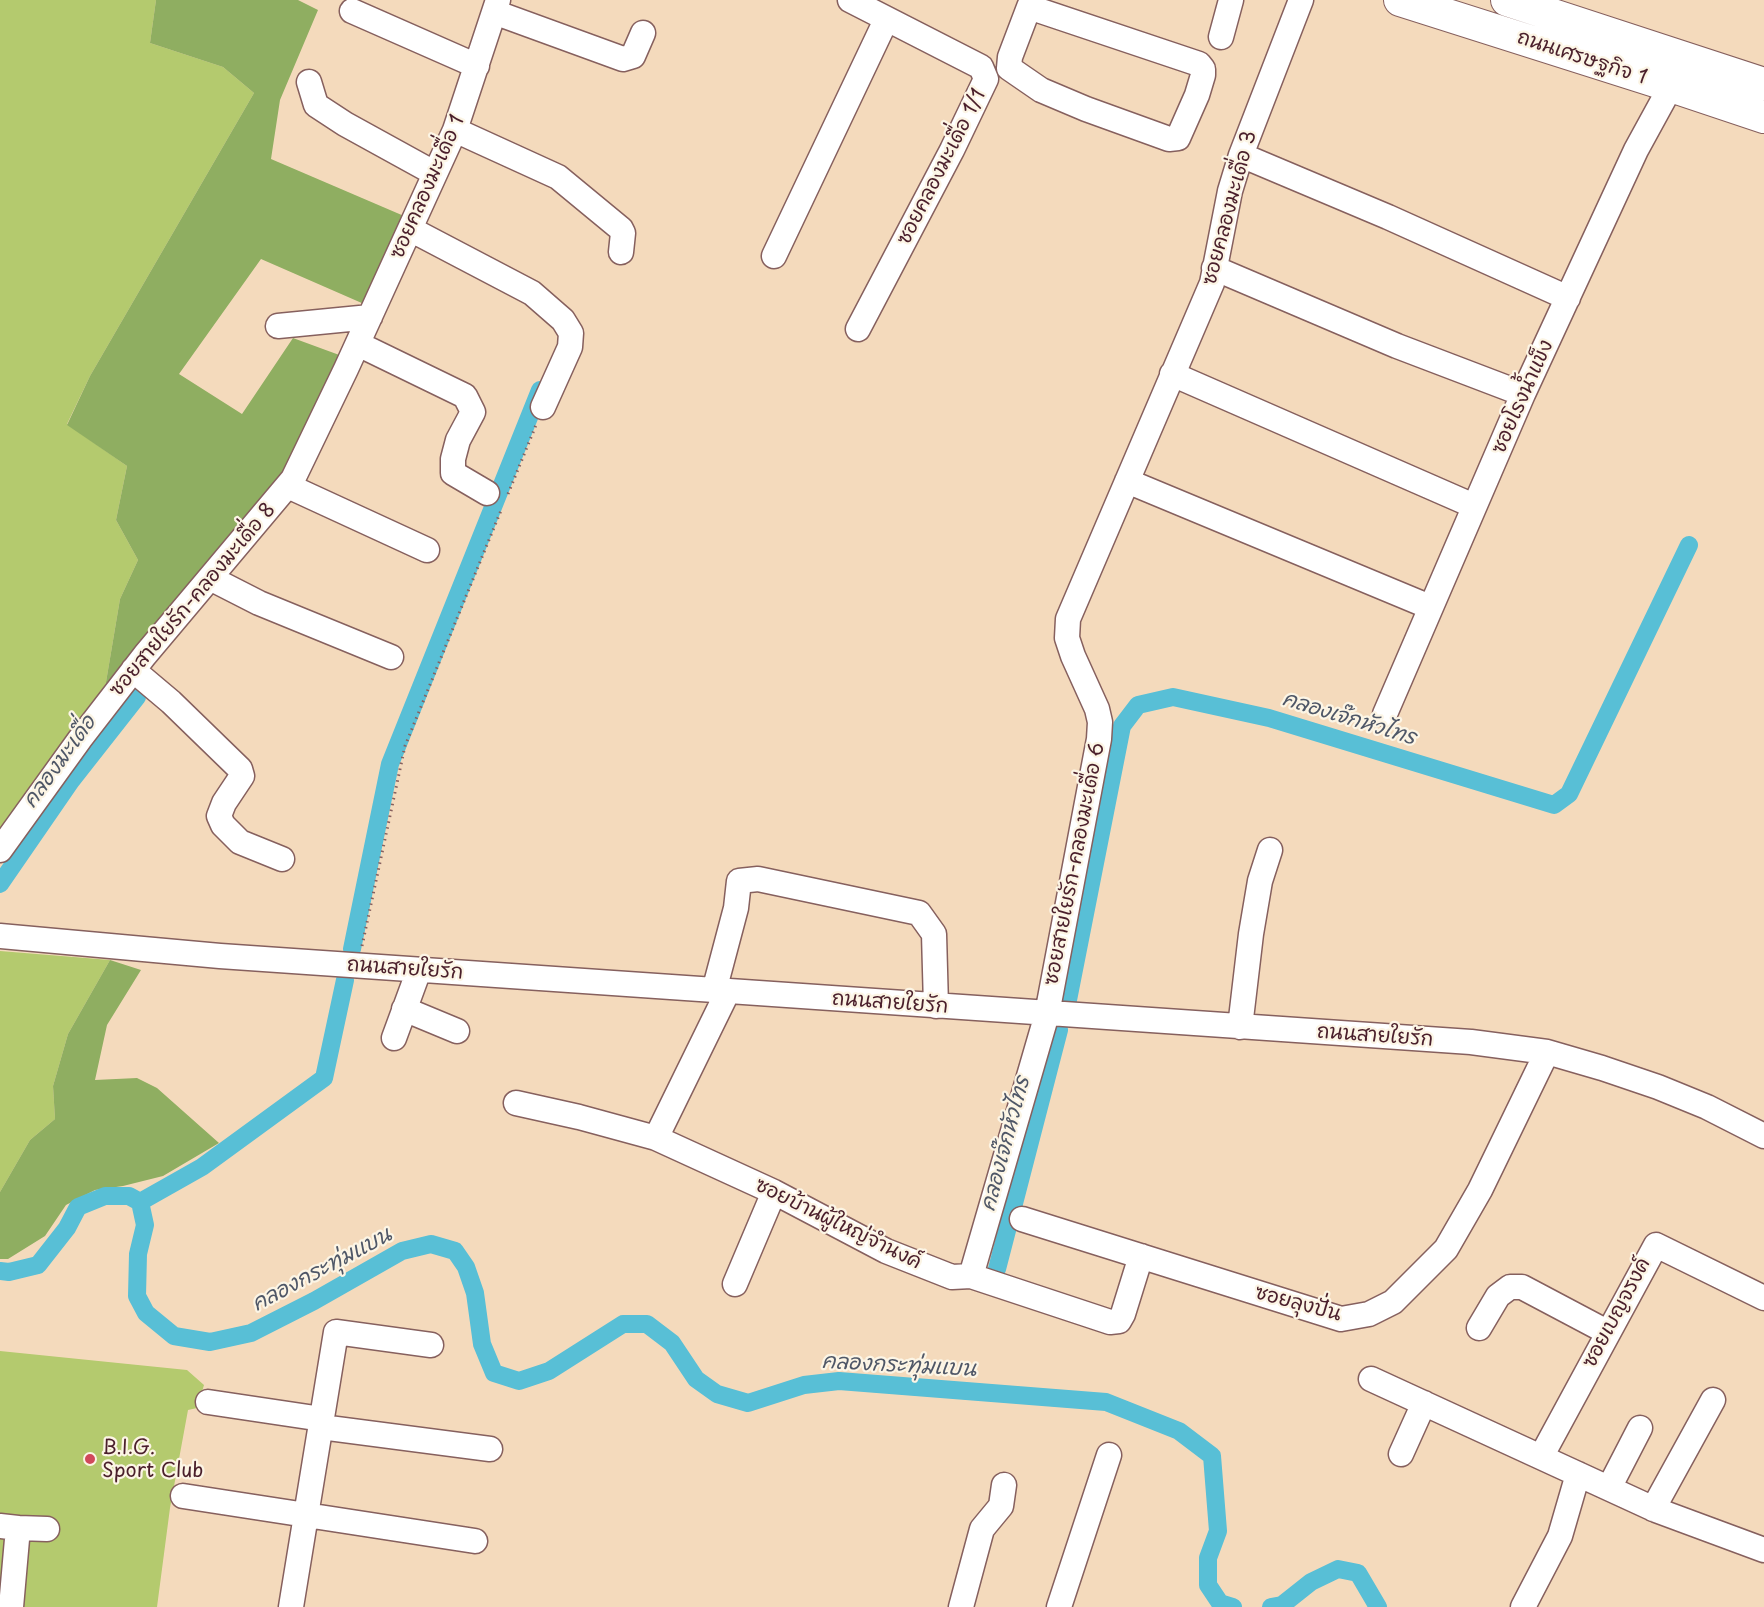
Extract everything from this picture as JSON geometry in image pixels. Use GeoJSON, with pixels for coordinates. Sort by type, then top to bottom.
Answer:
{"type":"FeatureCollection","features":[{"type":"Feature","properties":{"kind":"main road","name":"ถนนเศรษฐกิจ 1"},"geometry":{"type":"LineString","coordinates":[[1400,0],[1764,117]]}},
{"type":"Feature","properties":{"kind":"main road","name":"ถนนเศรษฐกิจ 1"},"geometry":{"type":"LineString","coordinates":[[1507,0],[1763,81]]}},
{"type":"Feature","properties":{"kind":"street","name":"ซอยคลองมะเดื่อ 1/1"},"geometry":{"type":"LineString","coordinates":[[850,0],[981,67],[986,79],[952,150],[858,328]]}},
{"type":"Feature","properties":{"kind":"street"},"geometry":{"type":"LineString","coordinates":[[1221,37],[1231,0]]}},
{"type":"Feature","properties":{"kind":"street","name":"ซอยคลองมะเดื่อ 3"},"geometry":{"type":"LineString","coordinates":[[1127,481],[1212,283],[1230,191],[1241,155],[1301,0]]}},
{"type":"Feature","properties":{"kind":"street"},"geometry":{"type":"LineString","coordinates":[[1031,4],[1199,64],[1203,69],[1203,75],[1178,138],[1170,139],[1086,109],[1041,90],[1013,72],[1008,66],[1031,4]]}},
{"type":"Feature","properties":{"kind":"street"},"geometry":{"type":"LineString","coordinates":[[496,6],[622,59],[629,59],[633,56],[643,33]]}},
{"type":"Feature","properties":{"kind":"street","name":"ซอยคลองมะเดื่อ 1"},"geometry":{"type":"LineString","coordinates":[[346,369],[455,130],[496,6]]}},
{"type":"Feature","properties":{"kind":"street"},"geometry":{"type":"LineString","coordinates":[[352,11],[477,66]]}},
{"type":"Feature","properties":{"kind":"street"},"geometry":{"type":"LineString","coordinates":[[774,256],[886,20]]}},
{"type":"Feature","properties":{"kind":"street"},"geometry":{"type":"LineString","coordinates":[[309,82],[316,105],[345,124],[434,173]]}},
{"type":"Feature","properties":{"kind":"street","name":"ซอยโรงน้ำแข็ง"},"geometry":{"type":"LineString","coordinates":[[1385,714],[1523,394],[1636,150],[1671,86]]}},
{"type":"Feature","properties":{"kind":"street"},"geometry":{"type":"LineString","coordinates":[[455,130],[558,177],[621,229],[623,233],[621,252]]}},
{"type":"Feature","properties":{"kind":"street"},"geometry":{"type":"LineString","coordinates":[[1241,155],[1388,217],[1568,298]]}},
{"type":"Feature","properties":{"kind":"street"},"geometry":{"type":"LineString","coordinates":[[410,229],[532,293],[563,320],[571,333],[570,347],[543,407]]}},
{"type":"Feature","properties":{"kind":"street"},"geometry":{"type":"LineString","coordinates":[[1214,268],[1397,346],[1523,394]]}},
{"type":"Feature","properties":{"kind":"street"},"geometry":{"type":"LineString","coordinates":[[278,326],[370,317]]}},
{"type":"Feature","properties":{"kind":"street"},"geometry":{"type":"LineString","coordinates":[[358,344],[465,396],[473,412],[458,440],[453,459],[453,473],[487,492]]}},
{"type":"Feature","properties":{"kind":"street","name":"ซอยสายใยรัก-คลองมะเดื่อ 8"},"geometry":{"type":"LineString","coordinates":[[0,850],[133,670],[288,486],[346,369]]}},
{"type":"Feature","properties":{"kind":"street"},"geometry":{"type":"LineString","coordinates":[[1172,374],[1474,506]]}},
{"type":"Feature","properties":{"kind":"street"},"geometry":{"type":"LineString","coordinates":[[1127,481],[1430,607]]}},
{"type":"Feature","properties":{"kind":"street","name":"ซอยสายใยรัก-คลองมะเดื่อ 6"},"geometry":{"type":"LineString","coordinates":[[1047,1014],[1099,739],[1100,722],[1097,709],[1073,657],[1067,638],[1068,619],[1127,481]]}},
{"type":"Feature","properties":{"kind":"street"},"geometry":{"type":"LineString","coordinates":[[288,486],[427,550]]}},
{"type":"Feature","properties":{"kind":"street"},"geometry":{"type":"LineString","coordinates":[[210,578],[259,603],[391,657]]}},
{"type":"Feature","properties":{"kind":"street"},"geometry":{"type":"LineString","coordinates":[[133,670],[171,702],[240,769],[242,776],[224,803],[219,816],[223,825],[240,842],[282,859]]}},
{"type":"Feature","properties":{"kind":"street"},"geometry":{"type":"LineString","coordinates":[[1240,1027],[1251,934],[1260,881],[1270,850]]}},
{"type":"Feature","properties":{"kind":"street"},"geometry":{"type":"LineString","coordinates":[[656,1138],[721,991],[740,881],[758,879],[919,913],[934,934],[936,1006]]}},
{"type":"Feature","properties":{"kind":"street","name":"ถนนสายใยรัก"},"geometry":{"type":"LineString","coordinates":[[0,936],[220,956],[1471,1042],[1547,1052],[1658,1087],[1707,1107],[1764,1136]]}},
{"type":"Feature","properties":{"kind":"street"},"geometry":{"type":"LineString","coordinates":[[394,1038],[419,970]]}},
{"type":"Feature","properties":{"kind":"street"},"geometry":{"type":"LineString","coordinates":[[404,1010],[457,1031]]}},
{"type":"Feature","properties":{"kind":"street"},"geometry":{"type":"LineString","coordinates":[[970,1276],[1047,1014]]}},
{"type":"Feature","properties":{"kind":"street","name":"ซอยลุงปั่น"},"geometry":{"type":"LineString","coordinates":[[1022,1219],[1341,1319],[1369,1314],[1393,1302],[1446,1249],[1480,1190],[1547,1052]]}},
{"type":"Feature","properties":{"kind":"street","name":"ซอยบ้านผู้ใหญ่จำนงค์"},"geometry":{"type":"LineString","coordinates":[[516,1103],[656,1138],[774,1192],[886,1251],[952,1277],[970,1276],[1110,1322],[1119,1321],[1123,1314],[1140,1256]]}},
{"type":"Feature","properties":{"kind":"street"},"geometry":{"type":"LineString","coordinates":[[735,1284],[774,1192]]}},
{"type":"Feature","properties":{"kind":"street","name":"ซอยเบญจรงค์"},"geometry":{"type":"LineString","coordinates":[[1541,1457],[1656,1245],[1764,1298]]}},
{"type":"Feature","properties":{"kind":"street"},"geometry":{"type":"LineString","coordinates":[[1479,1328],[1498,1296],[1510,1287],[1522,1287],[1607,1332]]}},
{"type":"Feature","properties":{"kind":"street"},"geometry":{"type":"LineString","coordinates":[[291,1607],[336,1332],[431,1345]]}},
{"type":"Feature","properties":{"kind":"street"},"geometry":{"type":"LineString","coordinates":[[1371,1379],[1653,1509],[1764,1550]]}},
{"type":"Feature","properties":{"kind":"street"},"geometry":{"type":"LineString","coordinates":[[1653,1509],[1713,1400]]}},
{"type":"Feature","properties":{"kind":"street"},"geometry":{"type":"LineString","coordinates":[[208,1402],[322,1423],[490,1449]]}},
{"type":"Feature","properties":{"kind":"street"},"geometry":{"type":"LineString","coordinates":[[1401,1454],[1424,1403]]}},
{"type":"Feature","properties":{"kind":"street"},"geometry":{"type":"LineString","coordinates":[[1610,1488],[1640,1428]]}},
{"type":"Feature","properties":{"kind":"street"},"geometry":{"type":"LineString","coordinates":[[1059,1607],[1109,1455]]}},
{"type":"Feature","properties":{"kind":"street"},"geometry":{"type":"LineString","coordinates":[[1523,1607],[1560,1536],[1578,1474]]}},
{"type":"Feature","properties":{"kind":"street"},"geometry":{"type":"LineString","coordinates":[[961,1607],[982,1529],[1001,1506],[1004,1485]]}},
{"type":"Feature","properties":{"kind":"street"},"geometry":{"type":"LineString","coordinates":[[183,1496],[475,1541]]}},
{"type":"Feature","properties":{"kind":"street"},"geometry":{"type":"LineString","coordinates":[[11,1607],[9,1527],[47,1529]]}},
{"type":"Feature","properties":{"kind":"path"},"geometry":{"type":"LineString","coordinates":[[358,965],[405,746],[543,407]]}},
{"type":"Feature","properties":{"kind":"green space"},"geometry":{"type":"Polygon","coordinates":[[[0,0],[156,0],[150,43],[223,67],[254,93],[90,376],[67,424],[127,466],[116,520],[138,560],[120,599],[105,688],[0,835],[0,0]]]}},
{"type":"Feature","properties":{"kind":"green space"},"geometry":{"type":"Polygon","coordinates":[[[156,0],[298,0],[318,10],[280,100],[271,159],[404,216],[364,304],[261,259],[179,374],[242,414],[293,338],[342,356],[286,472],[105,688],[120,599],[138,560],[116,520],[127,466],[67,425],[90,376],[254,93],[223,67],[150,43],[156,0]]]}},
{"type":"Feature","properties":{"kind":"green space"},"geometry":{"type":"Polygon","coordinates":[[[0,951],[110,960],[68,1034],[53,1086],[55,1119],[30,1140],[0,1192],[0,951]]]}},
{"type":"Feature","properties":{"kind":"green space"},"geometry":{"type":"Polygon","coordinates":[[[110,960],[141,970],[107,1025],[95,1080],[137,1078],[157,1088],[219,1143],[163,1176],[95,1190],[66,1205],[45,1236],[8,1259],[0,1259],[0,1192],[30,1140],[55,1119],[53,1086],[68,1034],[110,960]]]}},
{"type":"Feature","properties":{"kind":"green space","name":"B.I.G. Sport Club"},"geometry":{"type":"Polygon","coordinates":[[[0,1351],[187,1370],[204,1385],[197,1408],[188,1410],[170,1508],[157,1607],[0,1607],[0,1351]]]}},
{"type":"Feature","properties":{"kind":"waterway"},"geometry":{"type":"LineString","coordinates":[[352,949],[390,764],[540,390]]}},
{"type":"Feature","properties":{"kind":"waterway","name":"คลองเจ๊กหัวไทร"},"geometry":{"type":"LineString","coordinates":[[1068,1000],[1122,726],[1138,705],[1173,697],[1269,718],[1554,805],[1569,794],[1689,545]]}},
{"type":"Feature","properties":{"kind":"waterway","name":"คลองมะเดื่อ"},"geometry":{"type":"LineString","coordinates":[[0,884],[71,781],[137,697]]}},
{"type":"Feature","properties":{"kind":"waterway"},"geometry":{"type":"LineString","coordinates":[[140,1202],[202,1167],[324,1078],[345,980]]}},
{"type":"Feature","properties":{"kind":"waterway","name":"คลองเจ๊กหัวไทร"},"geometry":{"type":"LineString","coordinates":[[997,1269],[1059,1030]]}},
{"type":"Feature","properties":{"kind":"waterway","name":"คลองกระทุ่มแบน"},"geometry":{"type":"LineString","coordinates":[[0,1271],[9,1272],[38,1265],[67,1228],[78,1207],[105,1196],[129,1196],[140,1202],[145,1225],[138,1254],[137,1296],[146,1313],[174,1336],[210,1342],[251,1333],[314,1301],[402,1251],[431,1244],[455,1251],[466,1267],[475,1293],[482,1344],[494,1373],[519,1381],[549,1371],[623,1324],[647,1324],[672,1343],[696,1379],[717,1394],[748,1403],[804,1385],[839,1381],[1106,1402],[1179,1431],[1212,1456],[1218,1531],[1208,1558],[1208,1585],[1220,1603],[1233,1607]]}},
{"type":"Feature","properties":{"kind":"waterway","name":"คลองกระทุ่มแบน"},"geometry":{"type":"LineString","coordinates":[[1271,1607],[1282,1605],[1311,1582],[1338,1569],[1358,1573],[1378,1607]]}},
{"type":"Feature","properties":{"kind":"place","name":"B.I.G. Sport Club"},"geometry":{"type":"Point","coordinates":[90,1459]}}]}
